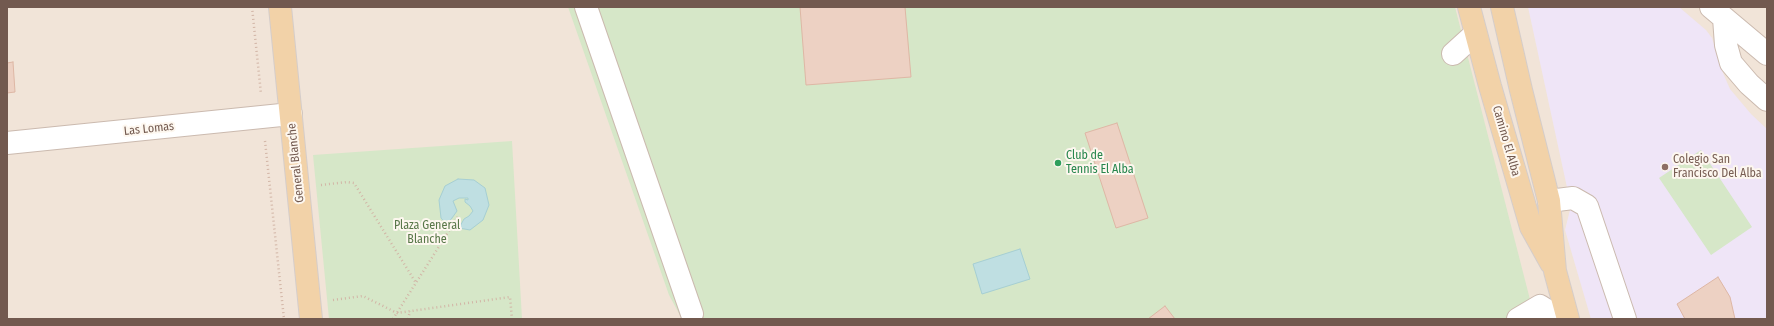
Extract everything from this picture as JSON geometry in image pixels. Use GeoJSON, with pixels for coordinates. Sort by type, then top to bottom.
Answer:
{"type":"FeatureCollection","features":[{"type":"Feature","properties":{"kind":"main road","name":"General Blanche"},"geometry":{"type":"LineString","coordinates":[[280,7],[311,319]]}},
{"type":"Feature","properties":{"kind":"main road","name":"Camino El Alba"},"geometry":{"type":"LineString","coordinates":[[1469,7],[1475,34],[1531,227],[1555,271]]}},
{"type":"Feature","properties":{"kind":"main road","name":"Camino El Alba"},"geometry":{"type":"LineString","coordinates":[[1502,7],[1549,201],[1555,271],[1568,319]]}},
{"type":"Feature","properties":{"kind":"street"},"geometry":{"type":"LineString","coordinates":[[586,7],[692,314]]}},
{"type":"Feature","properties":{"kind":"street"},"geometry":{"type":"LineString","coordinates":[[1717,12],[1767,54]]}},
{"type":"Feature","properties":{"kind":"street"},"geometry":{"type":"LineString","coordinates":[[1717,12],[1731,63],[1749,84],[1767,100]]}},
{"type":"Feature","properties":{"kind":"street"},"geometry":{"type":"LineString","coordinates":[[1453,54],[1475,34]]}},
{"type":"Feature","properties":{"kind":"street","name":"Las Lomas"},"geometry":{"type":"LineString","coordinates":[[7,143],[291,114]]}},
{"type":"Feature","properties":{"kind":"street"},"geometry":{"type":"LineString","coordinates":[[1549,201],[1573,198],[1581,201],[1587,206],[1625,319]]}},
{"type":"Feature","properties":{"kind":"street"},"geometry":{"type":"LineString","coordinates":[[1518,319],[1540,306],[1561,319]]}},
{"type":"Feature","properties":{"kind":"path"},"geometry":{"type":"LineString","coordinates":[[252,7],[284,319]]}},
{"type":"Feature","properties":{"kind":"path"},"geometry":{"type":"LineString","coordinates":[[326,184],[347,182],[354,183],[416,283]]}},
{"type":"Feature","properties":{"kind":"path"},"geometry":{"type":"LineString","coordinates":[[393,319],[459,215]]}},
{"type":"Feature","properties":{"kind":"path"},"geometry":{"type":"LineString","coordinates":[[336,300],[363,296],[397,313],[510,297],[512,319]]}},
{"type":"Feature","properties":{"kind":"path"},"geometry":{"type":"LineString","coordinates":[[408,319],[410,311]]}},
{"type":"Feature","properties":{"kind":"shaded area"},"geometry":{"type":"Polygon","coordinates":[[[7,7],[1767,7],[1767,319],[7,319],[7,7]]]}},
{"type":"Feature","properties":{"kind":"shaded area","name":"Colegio San Francisco Del Alba"},"geometry":{"type":"Polygon","coordinates":[[[1528,7],[1679,7],[1706,30],[1712,38],[1723,73],[1730,89],[1751,114],[1767,129],[1767,319],[1591,319],[1565,230],[1571,206],[1528,7]]]}},
{"type":"Feature","properties":{"kind":"green space","name":"Club de Tennis El Alba"},"geometry":{"type":"Polygon","coordinates":[[[568,7],[1455,7],[1535,319],[682,319],[669,295],[568,7]]]}},
{"type":"Feature","properties":{"kind":"green space","name":"Plaza General Blanche"},"geometry":{"type":"Polygon","coordinates":[[[512,141],[522,319],[329,319],[313,155],[512,141]]]}},
{"type":"Feature","properties":{"kind":"green space"},"geometry":{"type":"Polygon","coordinates":[[[1701,150],[1752,227],[1711,255],[1659,178],[1701,150]]]}},
{"type":"Feature","properties":{"kind":"water"},"geometry":{"type":"Polygon","coordinates":[[[458,179],[474,180],[485,188],[489,205],[483,220],[470,230],[459,228],[464,219],[473,211],[465,202],[465,199],[468,200],[468,198],[459,198],[453,201],[457,211],[447,225],[441,218],[439,200],[445,186],[458,179]]]}},
{"type":"Feature","properties":{"kind":"water"},"geometry":{"type":"Polygon","coordinates":[[[1020,249],[1030,279],[982,294],[973,264],[1020,249]]]}},
{"type":"Feature","properties":{"kind":"building"},"geometry":{"type":"Polygon","coordinates":[[[800,7],[905,7],[911,77],[806,85],[800,7]]]}},
{"type":"Feature","properties":{"kind":"building"},"geometry":{"type":"Polygon","coordinates":[[[13,62],[15,92],[7,93],[7,63],[13,62]]]}},
{"type":"Feature","properties":{"kind":"building"},"geometry":{"type":"Polygon","coordinates":[[[1117,123],[1148,218],[1116,228],[1085,133],[1117,123]]]}},
{"type":"Feature","properties":{"kind":"building"},"geometry":{"type":"Polygon","coordinates":[[[1718,277],[1730,297],[1735,319],[1685,319],[1677,304],[1718,277]]]}},
{"type":"Feature","properties":{"kind":"building"},"geometry":{"type":"Polygon","coordinates":[[[1165,306],[1175,319],[1148,319],[1165,306]]]}},
{"type":"Feature","properties":{"kind":"place","name":"Club de Tennis El Alba"},"geometry":{"type":"Point","coordinates":[1058,163]}},
{"type":"Feature","properties":{"kind":"place","name":"Colegio San Francisco Del Alba"},"geometry":{"type":"Point","coordinates":[1665,167]}}]}
